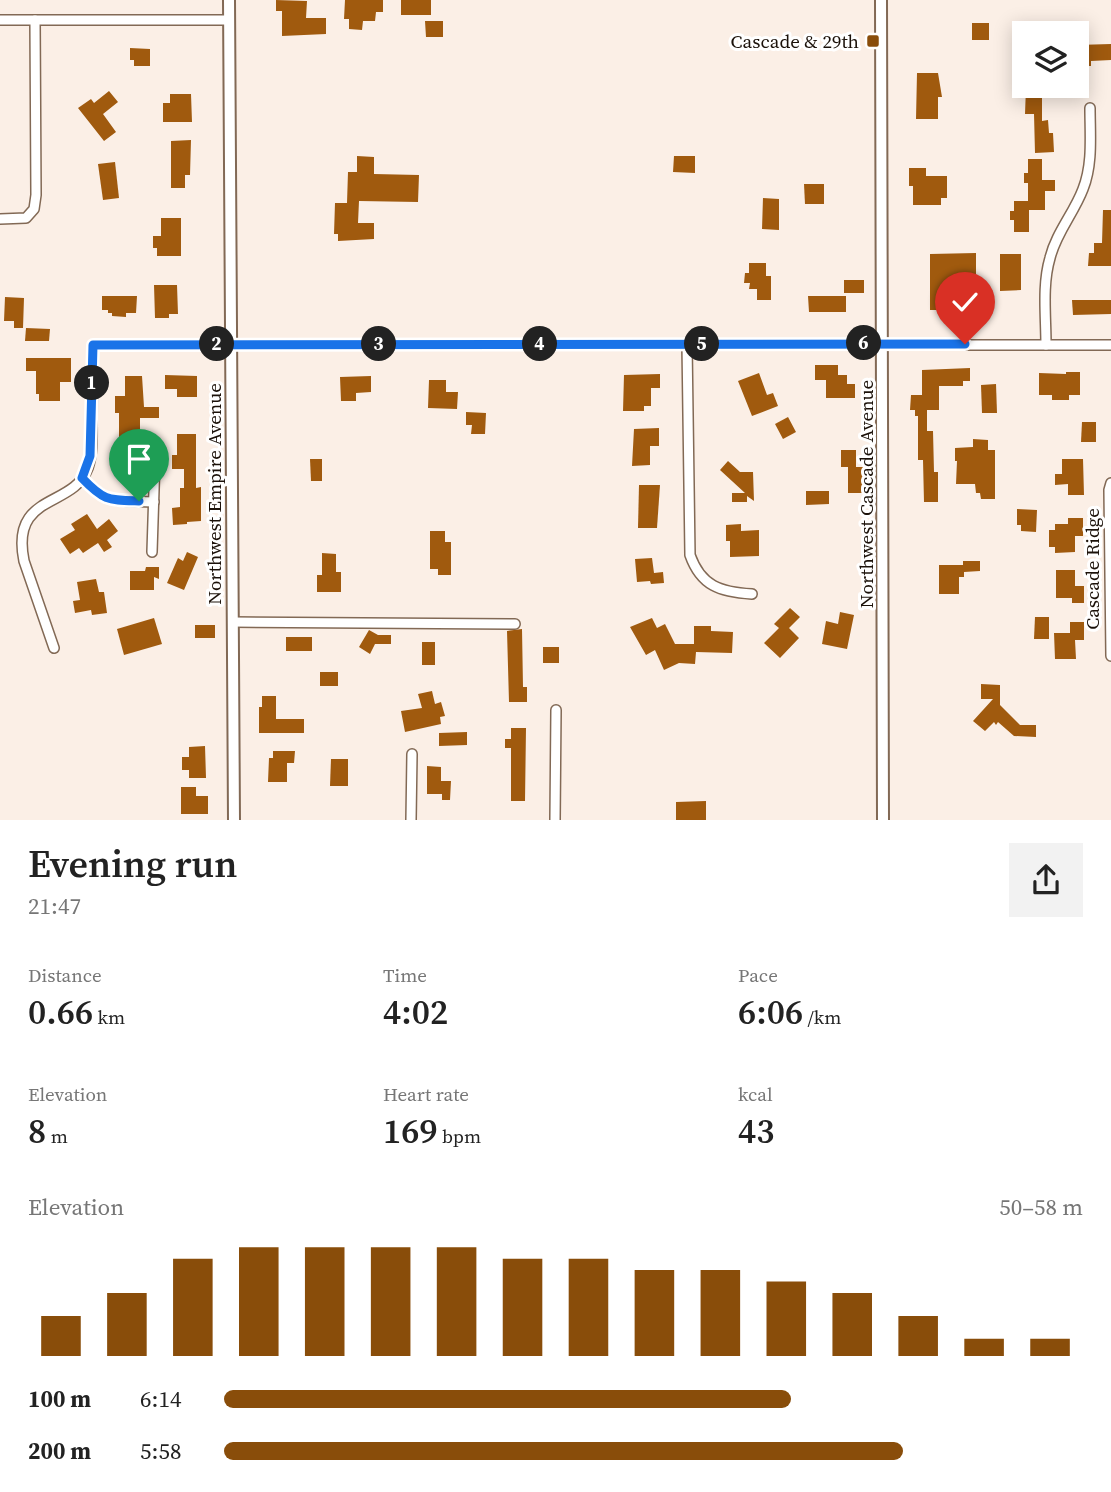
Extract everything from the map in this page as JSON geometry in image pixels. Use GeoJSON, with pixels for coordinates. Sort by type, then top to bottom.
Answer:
{"type":"FeatureCollection","features":[{"type":"Feature","properties":{"kind":"street","name":"Northwest Empire Avenue"},"geometry":{"type":"LineString","coordinates":[[229,0],[234,820]]}},
{"type":"Feature","properties":{"kind":"street","name":"Northwest Cascade Avenue"},"geometry":{"type":"LineString","coordinates":[[881,0],[883,820]]}},
{"type":"Feature","properties":{"kind":"street"},"geometry":{"type":"LineString","coordinates":[[0,20],[229,20]]}},
{"type":"Feature","properties":{"kind":"street"},"geometry":{"type":"LineString","coordinates":[[0,219],[26,218],[34,209],[35,20]]}},
{"type":"Feature","properties":{"kind":"street"},"geometry":{"type":"LineString","coordinates":[[1046,345],[1046,277],[1057,239],[1087,177],[1090,162],[1090,108]]}},
{"type":"Feature","properties":{"kind":"street"},"geometry":{"type":"LineString","coordinates":[[687,344],[690,555],[694,568],[705,581],[734,593],[752,594]]}},
{"type":"Feature","properties":{"kind":"street"},"geometry":{"type":"LineString","coordinates":[[54,648],[24,561],[23,536],[33,512],[82,478],[90,456],[93,345],[1111,345]]}},
{"type":"Feature","properties":{"kind":"street"},"geometry":{"type":"LineString","coordinates":[[152,552],[155,458]]}},
{"type":"Feature","properties":{"kind":"street"},"geometry":{"type":"LineString","coordinates":[[82,478],[109,500],[154,502]]}},
{"type":"Feature","properties":{"kind":"street","name":"Cascade Ridge"},"geometry":{"type":"LineString","coordinates":[[1111,482],[1111,656]]}},
{"type":"Feature","properties":{"kind":"street"},"geometry":{"type":"LineString","coordinates":[[233,622],[515,624]]}},
{"type":"Feature","properties":{"kind":"street"},"geometry":{"type":"LineString","coordinates":[[555,820],[556,710]]}},
{"type":"Feature","properties":{"kind":"street"},"geometry":{"type":"LineString","coordinates":[[411,820],[412,754]]}},
{"type":"Feature","properties":{"kind":"building"},"geometry":{"type":"Polygon","coordinates":[[[276,0],[307,1],[306,18],[326,18],[326,34],[282,36],[282,11],[276,11],[276,0]]]}},
{"type":"Feature","properties":{"kind":"building"},"geometry":{"type":"Polygon","coordinates":[[[345,0],[383,0],[383,12],[376,12],[375,21],[363,21],[362,30],[349,29],[349,19],[344,19],[345,0]]]}},
{"type":"Feature","properties":{"kind":"building"},"geometry":{"type":"Polygon","coordinates":[[[401,0],[431,0],[431,15],[401,15],[401,0]]]}},
{"type":"Feature","properties":{"kind":"building"},"geometry":{"type":"Polygon","coordinates":[[[425,21],[443,21],[443,37],[426,37],[425,21]]]}},
{"type":"Feature","properties":{"kind":"building"},"geometry":{"type":"Polygon","coordinates":[[[972,23],[989,23],[989,40],[972,40],[972,23]]]}},
{"type":"Feature","properties":{"kind":"building"},"geometry":{"type":"Polygon","coordinates":[[[1111,44],[1111,60],[1091,61],[1089,66],[1089,45],[1111,44]]]}},
{"type":"Feature","properties":{"kind":"building"},"geometry":{"type":"Polygon","coordinates":[[[130,48],[150,49],[150,66],[134,66],[134,60],[130,60],[130,48]]]}},
{"type":"Feature","properties":{"kind":"building"},"geometry":{"type":"Polygon","coordinates":[[[917,73],[938,73],[942,97],[938,97],[938,119],[916,119],[917,73]]]}},
{"type":"Feature","properties":{"kind":"building"},"geometry":{"type":"Polygon","coordinates":[[[109,91],[118,102],[103,114],[116,132],[104,141],[78,108],[91,99],[94,103],[109,91]]]}},
{"type":"Feature","properties":{"kind":"building"},"geometry":{"type":"Polygon","coordinates":[[[170,94],[191,94],[192,122],[163,122],[163,103],[170,103],[170,94]]]}},
{"type":"Feature","properties":{"kind":"building"},"geometry":{"type":"Polygon","coordinates":[[[1026,98],[1042,98],[1042,121],[1048,120],[1049,133],[1053,133],[1054,152],[1035,153],[1034,114],[1025,114],[1026,98]]]}},
{"type":"Feature","properties":{"kind":"building"},"geometry":{"type":"Polygon","coordinates":[[[191,140],[190,175],[185,175],[185,188],[171,188],[171,141],[191,140]]]}},
{"type":"Feature","properties":{"kind":"building"},"geometry":{"type":"Polygon","coordinates":[[[357,156],[374,157],[374,174],[419,175],[418,202],[359,201],[358,223],[374,223],[374,239],[338,241],[338,234],[334,234],[335,203],[347,203],[348,172],[357,172],[357,156]]]}},
{"type":"Feature","properties":{"kind":"building"},"geometry":{"type":"Polygon","coordinates":[[[674,156],[695,156],[695,173],[673,172],[674,156]]]}},
{"type":"Feature","properties":{"kind":"building"},"geometry":{"type":"Polygon","coordinates":[[[1028,159],[1042,159],[1042,180],[1055,180],[1055,191],[1045,191],[1045,210],[1029,210],[1029,232],[1014,232],[1014,220],[1010,220],[1010,211],[1014,211],[1014,201],[1028,201],[1028,183],[1024,183],[1024,173],[1028,173],[1028,159]]]}},
{"type":"Feature","properties":{"kind":"building"},"geometry":{"type":"Polygon","coordinates":[[[115,162],[119,198],[103,200],[98,164],[115,162]]]}},
{"type":"Feature","properties":{"kind":"building"},"geometry":{"type":"Polygon","coordinates":[[[909,168],[926,168],[926,176],[947,176],[947,198],[941,198],[941,205],[913,205],[909,168]]]}},
{"type":"Feature","properties":{"kind":"building"},"geometry":{"type":"Polygon","coordinates":[[[804,184],[824,184],[824,204],[805,204],[804,184]]]}},
{"type":"Feature","properties":{"kind":"building"},"geometry":{"type":"Polygon","coordinates":[[[763,198],[779,199],[779,230],[762,229],[763,198]]]}},
{"type":"Feature","properties":{"kind":"building"},"geometry":{"type":"Polygon","coordinates":[[[1103,210],[1111,210],[1111,266],[1088,266],[1089,253],[1094,253],[1094,243],[1102,243],[1103,210]]]}},
{"type":"Feature","properties":{"kind":"building"},"geometry":{"type":"Polygon","coordinates":[[[161,218],[181,218],[181,256],[157,256],[157,248],[153,248],[153,236],[161,236],[161,218]]]}},
{"type":"Feature","properties":{"kind":"building"},"geometry":{"type":"Polygon","coordinates":[[[976,253],[976,278],[947,281],[948,310],[930,310],[930,254],[976,253]]]}},
{"type":"Feature","properties":{"kind":"building"},"geometry":{"type":"Polygon","coordinates":[[[1000,254],[1021,254],[1021,290],[1000,291],[1000,254]]]}},
{"type":"Feature","properties":{"kind":"building"},"geometry":{"type":"Polygon","coordinates":[[[749,263],[766,263],[766,276],[771,276],[771,300],[757,300],[757,289],[749,289],[750,283],[744,283],[745,273],[749,273],[749,263]]]}},
{"type":"Feature","properties":{"kind":"building"},"geometry":{"type":"Polygon","coordinates":[[[844,280],[864,280],[864,293],[844,293],[844,280]]]}},
{"type":"Feature","properties":{"kind":"building"},"geometry":{"type":"Polygon","coordinates":[[[154,285],[177,285],[178,314],[169,314],[169,318],[155,318],[154,285]]]}},
{"type":"Feature","properties":{"kind":"building"},"geometry":{"type":"Polygon","coordinates":[[[102,296],[137,296],[136,313],[126,313],[126,317],[112,316],[108,310],[102,310],[102,296]]]}},
{"type":"Feature","properties":{"kind":"building"},"geometry":{"type":"Polygon","coordinates":[[[808,296],[846,296],[846,312],[809,312],[808,296]]]}},
{"type":"Feature","properties":{"kind":"building"},"geometry":{"type":"Polygon","coordinates":[[[5,297],[24,298],[23,328],[14,328],[14,321],[4,321],[5,297]]]}},
{"type":"Feature","properties":{"kind":"building"},"geometry":{"type":"Polygon","coordinates":[[[1072,300],[1111,300],[1111,314],[1073,315],[1072,300]]]}},
{"type":"Feature","properties":{"kind":"building"},"geometry":{"type":"Polygon","coordinates":[[[26,328],[50,329],[49,341],[25,341],[26,328]]]}},
{"type":"Feature","properties":{"kind":"building"},"geometry":{"type":"Polygon","coordinates":[[[26,358],[71,358],[71,382],[60,382],[60,401],[39,401],[39,394],[36,394],[36,371],[26,371],[26,358]]]}},
{"type":"Feature","properties":{"kind":"building"},"geometry":{"type":"Polygon","coordinates":[[[815,365],[838,365],[838,375],[847,375],[847,384],[855,384],[855,398],[826,398],[826,380],[815,380],[815,365]]]}},
{"type":"Feature","properties":{"kind":"building"},"geometry":{"type":"Polygon","coordinates":[[[970,368],[970,381],[963,381],[963,386],[939,386],[939,410],[927,410],[927,431],[933,431],[934,472],[938,472],[938,502],[924,502],[923,460],[918,460],[918,416],[915,416],[915,410],[910,410],[911,395],[922,395],[922,370],[970,368]]]}},
{"type":"Feature","properties":{"kind":"building"},"geometry":{"type":"Polygon","coordinates":[[[1080,372],[1080,395],[1069,395],[1069,400],[1052,400],[1052,395],[1039,395],[1039,373],[1080,372]]]}},
{"type":"Feature","properties":{"kind":"building"},"geometry":{"type":"Polygon","coordinates":[[[759,373],[767,395],[773,393],[778,406],[752,416],[738,381],[759,373]]]}},
{"type":"Feature","properties":{"kind":"building"},"geometry":{"type":"Polygon","coordinates":[[[660,374],[660,388],[651,388],[651,406],[644,406],[644,411],[623,411],[624,375],[660,374]]]}},
{"type":"Feature","properties":{"kind":"building"},"geometry":{"type":"Polygon","coordinates":[[[165,375],[197,376],[197,397],[177,397],[177,389],[165,389],[165,375]]]}},
{"type":"Feature","properties":{"kind":"building"},"geometry":{"type":"Polygon","coordinates":[[[125,376],[142,376],[144,407],[159,407],[159,418],[140,418],[140,452],[130,452],[130,460],[115,460],[115,444],[119,444],[119,413],[115,413],[115,396],[125,396],[125,376]]]}},
{"type":"Feature","properties":{"kind":"building"},"geometry":{"type":"Polygon","coordinates":[[[371,376],[371,392],[356,393],[356,401],[341,401],[340,377],[371,376]]]}},
{"type":"Feature","properties":{"kind":"building"},"geometry":{"type":"Polygon","coordinates":[[[429,380],[446,380],[446,392],[458,392],[457,409],[428,408],[429,380]]]}},
{"type":"Feature","properties":{"kind":"building"},"geometry":{"type":"Polygon","coordinates":[[[996,384],[997,413],[982,413],[981,385],[996,384]]]}},
{"type":"Feature","properties":{"kind":"building"},"geometry":{"type":"Polygon","coordinates":[[[466,412],[486,413],[485,434],[471,434],[472,425],[466,425],[466,412]]]}},
{"type":"Feature","properties":{"kind":"building"},"geometry":{"type":"Polygon","coordinates":[[[788,417],[796,432],[783,439],[775,424],[788,417]]]}},
{"type":"Feature","properties":{"kind":"building"},"geometry":{"type":"Polygon","coordinates":[[[1082,422],[1096,422],[1096,442],[1081,442],[1082,422]]]}},
{"type":"Feature","properties":{"kind":"building"},"geometry":{"type":"Polygon","coordinates":[[[659,428],[659,446],[650,446],[650,465],[632,466],[634,429],[659,428]]]}},
{"type":"Feature","properties":{"kind":"building"},"geometry":{"type":"Polygon","coordinates":[[[177,434],[196,434],[196,488],[201,487],[201,521],[173,525],[172,508],[180,507],[180,488],[184,488],[184,469],[172,469],[172,455],[177,455],[177,434]]]}},
{"type":"Feature","properties":{"kind":"building"},"geometry":{"type":"Polygon","coordinates":[[[973,439],[988,440],[988,450],[995,450],[995,499],[981,499],[980,493],[976,493],[975,484],[956,484],[955,448],[973,447],[973,439]]]}},
{"type":"Feature","properties":{"kind":"building"},"geometry":{"type":"Polygon","coordinates":[[[841,450],[856,450],[856,467],[867,467],[867,493],[848,493],[848,467],[841,467],[841,450]]]}},
{"type":"Feature","properties":{"kind":"building"},"geometry":{"type":"Polygon","coordinates":[[[310,459],[322,459],[322,481],[311,481],[310,459]]]}},
{"type":"Feature","properties":{"kind":"building"},"geometry":{"type":"Polygon","coordinates":[[[1062,459],[1083,459],[1084,495],[1068,495],[1068,484],[1055,485],[1055,474],[1062,474],[1062,459]]]}},
{"type":"Feature","properties":{"kind":"building"},"geometry":{"type":"Polygon","coordinates":[[[728,461],[740,472],[753,472],[754,501],[747,496],[747,502],[732,502],[732,493],[745,493],[720,470],[728,461]]]}},
{"type":"Feature","properties":{"kind":"building"},"geometry":{"type":"Polygon","coordinates":[[[639,485],[660,485],[657,528],[638,528],[639,485]]]}},
{"type":"Feature","properties":{"kind":"building"},"geometry":{"type":"Polygon","coordinates":[[[806,491],[829,491],[829,504],[806,505],[806,491]]]}},
{"type":"Feature","properties":{"kind":"building"},"geometry":{"type":"Polygon","coordinates":[[[1017,509],[1037,510],[1036,532],[1021,531],[1021,525],[1017,525],[1017,509]]]}},
{"type":"Feature","properties":{"kind":"building"},"geometry":{"type":"Polygon","coordinates":[[[87,514],[97,529],[109,519],[118,531],[107,540],[112,547],[104,552],[98,543],[83,553],[79,548],[70,554],[60,539],[75,530],[71,524],[87,514]]]}},
{"type":"Feature","properties":{"kind":"building"},"geometry":{"type":"Polygon","coordinates":[[[1068,518],[1083,518],[1083,536],[1075,536],[1075,552],[1055,553],[1055,547],[1049,547],[1049,530],[1055,530],[1055,524],[1068,524],[1068,518]]]}},
{"type":"Feature","properties":{"kind":"building"},"geometry":{"type":"Polygon","coordinates":[[[741,524],[741,531],[759,530],[759,556],[730,557],[726,525],[741,524]]]}},
{"type":"Feature","properties":{"kind":"building"},"geometry":{"type":"Polygon","coordinates":[[[430,531],[445,531],[445,542],[451,542],[451,575],[438,575],[438,569],[430,569],[430,531]]]}},
{"type":"Feature","properties":{"kind":"building"},"geometry":{"type":"Polygon","coordinates":[[[187,552],[198,557],[184,590],[167,583],[178,558],[183,561],[187,552]]]}},
{"type":"Feature","properties":{"kind":"building"},"geometry":{"type":"Polygon","coordinates":[[[322,553],[336,554],[336,572],[341,572],[341,592],[317,592],[317,575],[322,575],[322,553]]]}},
{"type":"Feature","properties":{"kind":"building"},"geometry":{"type":"Polygon","coordinates":[[[652,558],[654,573],[663,572],[664,583],[637,582],[635,559],[652,558]]]}},
{"type":"Feature","properties":{"kind":"building"},"geometry":{"type":"Polygon","coordinates":[[[963,561],[980,561],[980,571],[964,572],[964,577],[959,577],[959,594],[939,594],[939,565],[963,565],[963,561]]]}},
{"type":"Feature","properties":{"kind":"building"},"geometry":{"type":"Polygon","coordinates":[[[146,567],[159,567],[159,579],[154,577],[154,590],[130,590],[130,571],[145,571],[146,567]]]}},
{"type":"Feature","properties":{"kind":"building"},"geometry":{"type":"Polygon","coordinates":[[[1056,570],[1075,570],[1075,586],[1084,586],[1084,603],[1072,603],[1072,598],[1056,598],[1056,570]]]}},
{"type":"Feature","properties":{"kind":"building"},"geometry":{"type":"Polygon","coordinates":[[[96,579],[99,592],[104,592],[107,613],[92,615],[91,610],[75,613],[73,601],[80,600],[77,582],[96,579]]]}},
{"type":"Feature","properties":{"kind":"building"},"geometry":{"type":"Polygon","coordinates":[[[790,608],[800,617],[789,628],[799,638],[780,658],[764,643],[779,628],[774,624],[790,608]]]}},
{"type":"Feature","properties":{"kind":"building"},"geometry":{"type":"Polygon","coordinates":[[[840,612],[854,615],[847,649],[822,644],[826,621],[838,624],[840,612]]]}},
{"type":"Feature","properties":{"kind":"building"},"geometry":{"type":"Polygon","coordinates":[[[1035,617],[1049,617],[1049,639],[1034,639],[1035,617]]]}},
{"type":"Feature","properties":{"kind":"building"},"geometry":{"type":"Polygon","coordinates":[[[154,618],[162,644],[124,655],[117,629],[154,618]]]}},
{"type":"Feature","properties":{"kind":"building"},"geometry":{"type":"Polygon","coordinates":[[[652,618],[657,628],[665,624],[675,644],[694,644],[694,626],[711,626],[711,631],[733,632],[732,653],[696,652],[695,664],[679,663],[664,670],[655,650],[646,655],[630,627],[652,618]]]}},
{"type":"Feature","properties":{"kind":"building"},"geometry":{"type":"Polygon","coordinates":[[[1070,622],[1084,622],[1084,640],[1075,640],[1076,659],[1055,659],[1054,633],[1070,633],[1070,622]]]}},
{"type":"Feature","properties":{"kind":"building"},"geometry":{"type":"Polygon","coordinates":[[[195,625],[215,625],[215,638],[195,638],[195,625]]]}},
{"type":"Feature","properties":{"kind":"building"},"geometry":{"type":"Polygon","coordinates":[[[522,629],[523,687],[527,687],[527,702],[509,702],[507,631],[522,629]]]}},
{"type":"Feature","properties":{"kind":"building"},"geometry":{"type":"Polygon","coordinates":[[[369,630],[378,635],[391,635],[391,644],[375,644],[370,654],[359,647],[369,630]]]}},
{"type":"Feature","properties":{"kind":"building"},"geometry":{"type":"Polygon","coordinates":[[[286,637],[312,637],[312,651],[286,651],[286,637]]]}},
{"type":"Feature","properties":{"kind":"building"},"geometry":{"type":"Polygon","coordinates":[[[422,642],[435,642],[435,665],[422,665],[422,642]]]}},
{"type":"Feature","properties":{"kind":"building"},"geometry":{"type":"Polygon","coordinates":[[[543,647],[559,647],[559,663],[543,663],[543,647]]]}},
{"type":"Feature","properties":{"kind":"building"},"geometry":{"type":"Polygon","coordinates":[[[320,672],[338,672],[338,686],[320,686],[320,672]]]}},
{"type":"Feature","properties":{"kind":"building"},"geometry":{"type":"Polygon","coordinates":[[[981,684],[1000,685],[1000,705],[1020,725],[1036,725],[1036,737],[1014,736],[998,722],[996,725],[994,722],[985,731],[973,721],[993,699],[981,699],[981,684]]]}},
{"type":"Feature","properties":{"kind":"building"},"geometry":{"type":"Polygon","coordinates":[[[432,691],[435,704],[441,702],[445,716],[440,717],[441,724],[405,732],[401,711],[422,708],[418,694],[432,691]]]}},
{"type":"Feature","properties":{"kind":"building"},"geometry":{"type":"Polygon","coordinates":[[[262,696],[276,696],[276,719],[304,719],[304,733],[259,733],[259,707],[262,707],[262,696]]]}},
{"type":"Feature","properties":{"kind":"building"},"geometry":{"type":"Polygon","coordinates":[[[511,728],[526,728],[525,801],[511,801],[511,748],[505,748],[505,739],[511,739],[511,728]]]}},
{"type":"Feature","properties":{"kind":"building"},"geometry":{"type":"Polygon","coordinates":[[[467,732],[467,745],[439,746],[439,733],[467,732]]]}},
{"type":"Feature","properties":{"kind":"building"},"geometry":{"type":"Polygon","coordinates":[[[205,746],[206,778],[189,778],[189,770],[182,770],[182,757],[189,757],[189,747],[205,746]]]}},
{"type":"Feature","properties":{"kind":"building"},"geometry":{"type":"Polygon","coordinates":[[[273,751],[295,751],[294,763],[287,763],[287,782],[268,782],[269,758],[273,758],[273,751]]]}},
{"type":"Feature","properties":{"kind":"building"},"geometry":{"type":"Polygon","coordinates":[[[331,759],[348,759],[348,786],[330,786],[331,759]]]}},
{"type":"Feature","properties":{"kind":"building"},"geometry":{"type":"Polygon","coordinates":[[[427,766],[441,767],[441,781],[451,781],[450,800],[442,800],[442,794],[427,794],[427,766]]]}},
{"type":"Feature","properties":{"kind":"building"},"geometry":{"type":"Polygon","coordinates":[[[181,787],[196,787],[196,796],[208,796],[208,814],[181,814],[181,787]]]}},
{"type":"Feature","properties":{"kind":"building"},"geometry":{"type":"Polygon","coordinates":[[[706,801],[706,820],[676,820],[676,802],[706,801]]]}},
{"type":"Feature","properties":{"kind":"place","name":"Cascade & 29th"},"geometry":{"type":"Point","coordinates":[873,41]}},
{"type":"Feature","properties":{"kind":"route"},"geometry":{"type":"LineString","coordinates":[[139,501],[109,500],[82,478],[87,468],[91,444],[93,345],[965,344]]}}]}
